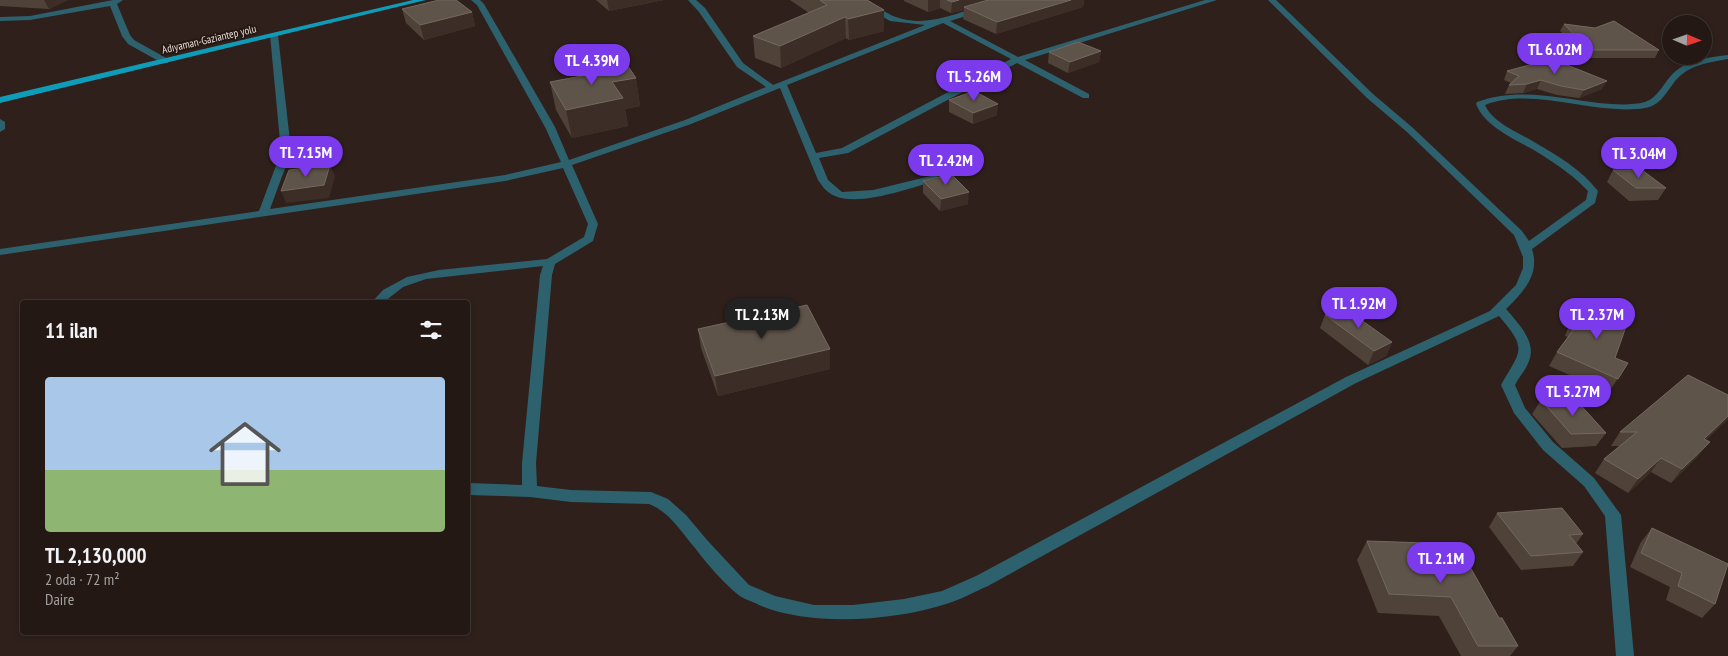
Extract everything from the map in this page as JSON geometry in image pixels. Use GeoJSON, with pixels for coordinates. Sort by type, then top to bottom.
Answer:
{"type":"FeatureCollection","features":[{"type":"Feature","properties":{"kind":"main road","name":"Adıyaman-Gaziantep yolu"},"geometry":{"type":"LineString","coordinates":[[0,100],[422,0]]}},
{"type":"Feature","properties":{"kind":"street"},"geometry":{"type":"LineString","coordinates":[[380,300],[384,294],[400,285],[425,275],[550,262],[589,239],[592,231],[593,224],[550,127],[480,4],[474,0]]}},
{"type":"Feature","properties":{"kind":"street"},"geometry":{"type":"LineString","coordinates":[[692,0],[702,10],[740,65],[772,88]]}},
{"type":"Feature","properties":{"kind":"street"},"geometry":{"type":"LineString","coordinates":[[859,0],[893,19],[918,23],[944,21],[1086,96]]}},
{"type":"Feature","properties":{"kind":"street"},"geometry":{"type":"LineString","coordinates":[[0,252],[505,178],[566,164],[688,122],[885,42],[956,16],[1013,0]]}},
{"type":"Feature","properties":{"kind":"street"},"geometry":{"type":"LineString","coordinates":[[813,156],[845,151],[1016,60],[1213,0]]}},
{"type":"Feature","properties":{"kind":"street"},"geometry":{"type":"LineString","coordinates":[[470,489],[530,490],[571,496],[651,498],[663,503],[681,519],[700,545],[743,590],[773,603],[814,612],[853,612],[904,606],[944,598],[982,581],[1351,380],[1494,314],[1510,299],[1526,278],[1531,262],[1528,247],[1518,233],[1488,204],[1410,130],[1370,96],[1272,0]]}},
{"type":"Feature","properties":{"kind":"street"},"geometry":{"type":"LineString","coordinates":[[0,19],[30,18],[116,1],[126,36],[131,42],[165,61]]}},
{"type":"Feature","properties":{"kind":"street"},"geometry":{"type":"LineString","coordinates":[[264,212],[282,163],[285,141],[274,35]]}},
{"type":"Feature","properties":{"kind":"street"},"geometry":{"type":"LineString","coordinates":[[1528,247],[1591,201],[1592,192],[1586,183],[1572,172],[1491,120],[1482,111],[1480,104],[1486,100],[1500,97],[1536,98],[1617,106],[1646,105],[1660,95],[1675,76],[1684,69],[1728,57]]}},
{"type":"Feature","properties":{"kind":"street"},"geometry":{"type":"LineString","coordinates":[[782,83],[823,180],[829,189],[840,195],[855,196],[935,178]]}},
{"type":"Feature","properties":{"kind":"street"},"geometry":{"type":"LineString","coordinates":[[0,122],[0,129]]}},
{"type":"Feature","properties":{"kind":"street"},"geometry":{"type":"LineString","coordinates":[[530,490],[529,463],[533,413],[546,275],[550,262]]}},
{"type":"Feature","properties":{"kind":"street"},"geometry":{"type":"LineString","coordinates":[[1500,309],[1518,333],[1525,347],[1523,361],[1508,385],[1519,410],[1548,446],[1589,482],[1613,515],[1624,656]]}},
{"type":"Feature","properties":{"kind":"building"},"geometry":{"type":"Polygon","coordinates":[[[439,0],[456,0],[472,12],[420,25],[402,9],[439,0]]]}},
{"type":"Feature","properties":{"kind":"building"},"geometry":{"type":"Polygon","coordinates":[[[820,0],[867,0],[884,10],[848,19],[845,17],[780,46],[753,36],[827,5],[820,0]]]}},
{"type":"Feature","properties":{"kind":"building"},"geometry":{"type":"Polygon","coordinates":[[[988,0],[1071,0],[997,22],[964,7],[988,0]]]}},
{"type":"Feature","properties":{"kind":"building"},"geometry":{"type":"Polygon","coordinates":[[[1614,21],[1659,50],[1589,50],[1564,24],[1595,28],[1614,21]]]}},
{"type":"Feature","properties":{"kind":"building"},"geometry":{"type":"Polygon","coordinates":[[[1078,42],[1101,51],[1070,62],[1049,52],[1078,42]]]}},
{"type":"Feature","properties":{"kind":"building"},"geometry":{"type":"Polygon","coordinates":[[[1552,59],[1607,81],[1584,90],[1541,80],[1527,84],[1509,85],[1519,76],[1507,71],[1552,59]]]}},
{"type":"Feature","properties":{"kind":"building"},"geometry":{"type":"Polygon","coordinates":[[[625,62],[636,78],[612,82],[623,98],[566,110],[550,82],[592,74],[589,69],[625,62]]]}},
{"type":"Feature","properties":{"kind":"building"},"geometry":{"type":"Polygon","coordinates":[[[974,91],[998,104],[973,113],[949,100],[974,91]]]}},
{"type":"Feature","properties":{"kind":"building"},"geometry":{"type":"Polygon","coordinates":[[[330,165],[324,185],[281,191],[289,170],[330,165]]]}},
{"type":"Feature","properties":{"kind":"building"},"geometry":{"type":"Polygon","coordinates":[[[1613,170],[1642,170],[1666,188],[1636,188],[1613,170]]]}},
{"type":"Feature","properties":{"kind":"building"},"geometry":{"type":"Polygon","coordinates":[[[951,174],[969,192],[941,199],[923,181],[951,174]]]}},
{"type":"Feature","properties":{"kind":"building"},"geometry":{"type":"Polygon","coordinates":[[[1581,302],[1629,318],[1615,358],[1628,363],[1618,379],[1557,352],[1577,325],[1573,323],[1581,302]]]}},
{"type":"Feature","properties":{"kind":"building"},"geometry":{"type":"Polygon","coordinates":[[[807,305],[830,349],[715,376],[698,329],[807,305]]]}},
{"type":"Feature","properties":{"kind":"building"},"geometry":{"type":"Polygon","coordinates":[[[1343,307],[1392,342],[1374,351],[1325,315],[1343,307]]]}},
{"type":"Feature","properties":{"kind":"building"},"geometry":{"type":"Polygon","coordinates":[[[1688,375],[1728,395],[1728,416],[1704,439],[1710,442],[1682,469],[1661,458],[1638,479],[1604,459],[1637,432],[1620,432],[1688,375]]]}},
{"type":"Feature","properties":{"kind":"building"},"geometry":{"type":"Polygon","coordinates":[[[1575,399],[1606,433],[1571,434],[1541,400],[1575,399]]]}},
{"type":"Feature","properties":{"kind":"building"},"geometry":{"type":"Polygon","coordinates":[[[1562,508],[1583,534],[1569,535],[1583,552],[1531,556],[1497,513],[1562,508]]]}},
{"type":"Feature","properties":{"kind":"building"},"geometry":{"type":"Polygon","coordinates":[[[1652,528],[1728,564],[1715,604],[1678,586],[1682,573],[1641,553],[1652,528]]]}},
{"type":"Feature","properties":{"kind":"building"},"geometry":{"type":"Polygon","coordinates":[[[1367,541],[1457,544],[1499,618],[1502,618],[1518,646],[1478,646],[1451,597],[1389,594],[1367,541]]]}}]}
